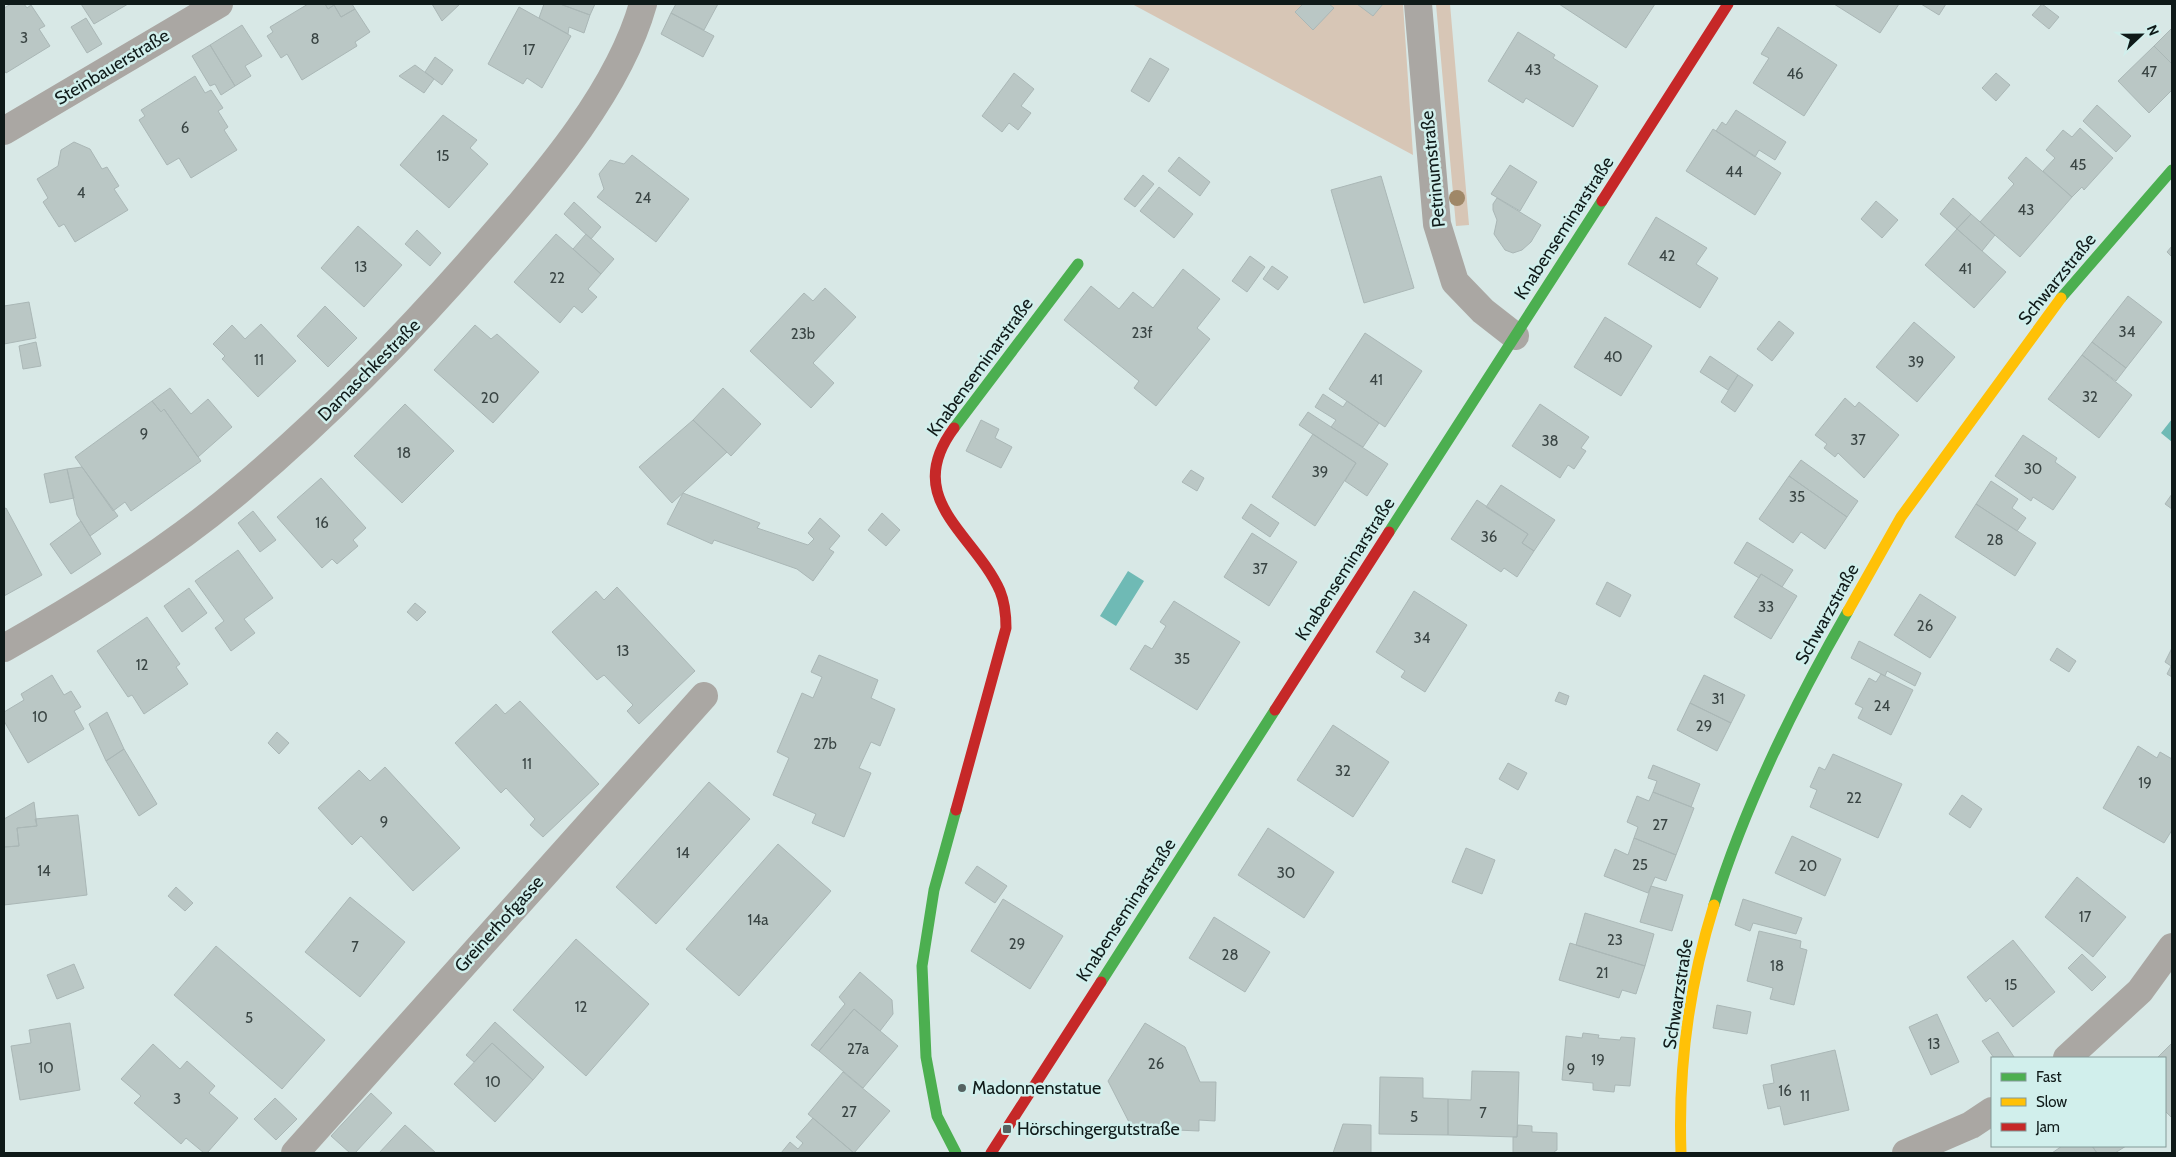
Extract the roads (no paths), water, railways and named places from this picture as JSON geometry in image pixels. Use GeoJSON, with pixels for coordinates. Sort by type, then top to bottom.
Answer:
{"type":"FeatureCollection","features":[{"type":"Feature","properties":{"kind":"street","name":"Steinbauerstraße"},"geometry":{"type":"LineString","coordinates":[[4,131],[219,4]]}},
{"type":"Feature","properties":{"kind":"street","name":"Damaschkestraße"},"geometry":{"type":"LineString","coordinates":[[4,648],[41,627],[161,549],[241,489],[334,406],[443,293],[514,212],[572,140],[619,64],[643,4]]}},
{"type":"Feature","properties":{"kind":"street","name":"Petrinumstraße"},"geometry":{"type":"LineString","coordinates":[[1418,4],[1437,224],[1456,282],[1483,311],[1516,336]]}},
{"type":"Feature","properties":{"kind":"street","name":"Knabenseminarstraße"},"geometry":{"type":"LineString","coordinates":[[991,1153],[1728,4]]}},
{"type":"Feature","properties":{"kind":"street","name":"Schwarzstraße"},"geometry":{"type":"LineString","coordinates":[[1681,1153],[1680,1122],[1687,1019],[1704,937],[1732,851],[1768,765],[1818,663],[1908,507],[2064,294],[2172,170]]}},
{"type":"Feature","properties":{"kind":"street","name":"Knabenseminarstraße"},"geometry":{"type":"LineString","coordinates":[[956,1153],[937,1116],[926,1057],[922,966],[934,890],[1006,634],[1006,610],[999,588],[954,528],[939,500],[934,471],[942,444],[1078,264]]}},
{"type":"Feature","properties":{"kind":"street","name":"Greinerhofgasse"},"geometry":{"type":"LineString","coordinates":[[295,1153],[704,696]]}},
{"type":"Feature","properties":{"kind":"street"},"geometry":{"type":"LineString","coordinates":[[2068,1057],[2140,991],[2172,947]]}},
{"type":"Feature","properties":{"kind":"street"},"geometry":{"type":"LineString","coordinates":[[1906,1153],[1971,1125],[1991,1112]]}},
{"type":"Feature","properties":{"kind":"water"},"geometry":{"type":"Polygon","coordinates":[[[2172,419],[2172,442],[2161,433],[2172,419]]]}},
{"type":"Feature","properties":{"kind":"water"},"geometry":{"type":"Polygon","coordinates":[[[1128,571],[1144,581],[1116,626],[1100,616],[1128,571]]]}},
{"type":"Feature","properties":{"kind":"place","name":"Madonnenstatue"},"geometry":{"type":"Point","coordinates":[962,1088]}},
{"type":"Feature","properties":{"kind":"place","name":"Hörschingergutstraße"},"geometry":{"type":"Point","coordinates":[1007,1129]}}]}
